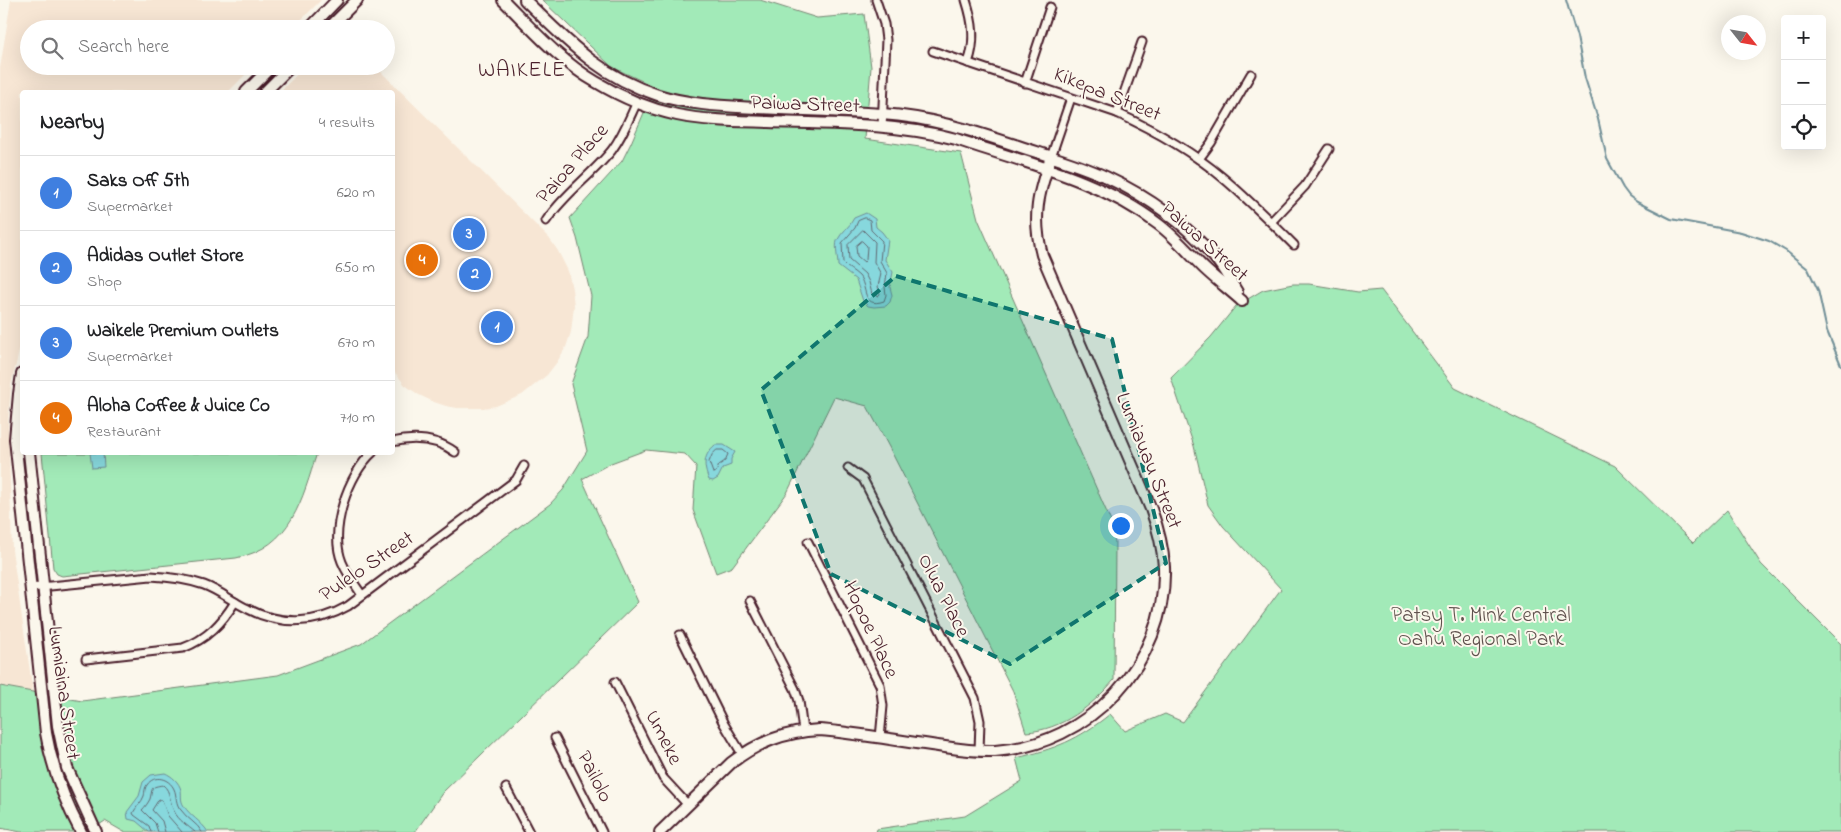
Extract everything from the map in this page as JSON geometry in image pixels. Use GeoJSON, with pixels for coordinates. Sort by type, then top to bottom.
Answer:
{"type":"FeatureCollection","features":[{"type":"Feature","properties":{"kind":"street"},"geometry":{"type":"LineString","coordinates":[[318,20],[337,0]]}},
{"type":"Feature","properties":{"kind":"street"},"geometry":{"type":"LineString","coordinates":[[337,20],[356,0]]}},
{"type":"Feature","properties":{"kind":"street","name":"Paiwa Street"},"geometry":{"type":"LineString","coordinates":[[503,0],[553,49],[578,70],[596,82],[637,102],[676,114],[723,121],[882,127],[934,133],[1088,183],[1142,212],[1177,240],[1206,270],[1242,301],[1216,260],[1198,241],[1163,211],[1139,195],[1105,177],[1051,157],[949,124],[882,114],[712,106],[657,95],[630,83],[590,60],[572,46],[525,0]]}},
{"type":"Feature","properties":{"kind":"street"},"geometry":{"type":"LineString","coordinates":[[876,0],[884,24],[886,40],[882,127]]}},
{"type":"Feature","properties":{"kind":"street"},"geometry":{"type":"LineString","coordinates":[[966,0],[974,31],[974,42],[968,64]]}},
{"type":"Feature","properties":{"kind":"street"},"geometry":{"type":"LineString","coordinates":[[1025,83],[1050,7]]}},
{"type":"Feature","properties":{"kind":"street"},"geometry":{"type":"LineString","coordinates":[[1117,113],[1142,42]]}},
{"type":"Feature","properties":{"kind":"street","name":"Kikepa Street"},"geometry":{"type":"LineString","coordinates":[[933,51],[1117,113],[1165,137],[1199,159],[1220,176],[1294,245]]}},
{"type":"Feature","properties":{"kind":"street"},"geometry":{"type":"LineString","coordinates":[[1199,159],[1211,143],[1251,74]]}},
{"type":"Feature","properties":{"kind":"street"},"geometry":{"type":"LineString","coordinates":[[248,90],[263,75]]}},
{"type":"Feature","properties":{"kind":"street"},"geometry":{"type":"LineString","coordinates":[[267,90],[282,75]]}},
{"type":"Feature","properties":{"kind":"street"},"geometry":{"type":"LineString","coordinates":[[630,83],[637,102],[657,95]]}},
{"type":"Feature","properties":{"kind":"street","name":"Lumiauau Street"},"geometry":{"type":"LineString","coordinates":[[660,832],[742,754],[774,738],[803,731],[825,730],[979,751],[1014,749],[1048,740],[1079,725],[1100,710],[1126,682],[1145,652],[1157,620],[1163,583],[1161,545],[1151,508],[1042,255],[1037,234],[1037,203],[1046,169],[1071,98]]}},
{"type":"Feature","properties":{"kind":"street","name":"Paioa Place"},"geometry":{"type":"LineString","coordinates":[[546,221],[561,202],[612,150],[626,130],[637,102]]}},
{"type":"Feature","properties":{"kind":"street"},"geometry":{"type":"LineString","coordinates":[[1271,222],[1306,186],[1330,149]]}},
{"type":"Feature","properties":{"kind":"street","name":"Lumiaina Street"},"geometry":{"type":"LineString","coordinates":[[20,387],[15,439],[41,697],[50,756],[66,803],[81,832]]}},
{"type":"Feature","properties":{"kind":"street"},"geometry":{"type":"LineString","coordinates":[[395,442],[413,439],[426,440],[444,444],[455,452]]}},
{"type":"Feature","properties":{"kind":"street","name":"Lumiaina Street"},"geometry":{"type":"LineString","coordinates":[[30,455],[60,734],[67,768],[96,832]]}},
{"type":"Feature","properties":{"kind":"street"},"geometry":{"type":"LineString","coordinates":[[362,595],[342,562],[337,542],[339,520],[353,479],[360,466],[370,455]]}},
{"type":"Feature","properties":{"kind":"street","name":"Pulelo Street"},"geometry":{"type":"LineString","coordinates":[[30,588],[166,576],[205,585],[235,602],[267,616],[294,621],[310,620],[334,614],[362,595],[516,480],[524,466]]}},
{"type":"Feature","properties":{"kind":"street","name":"Olua Place"},"geometry":{"type":"LineString","coordinates":[[848,468],[863,479],[975,698],[980,721],[979,751]]}},
{"type":"Feature","properties":{"kind":"street","name":"Hopoe Place"},"geometry":{"type":"LineString","coordinates":[[808,542],[880,686],[883,706],[880,738]]}},
{"type":"Feature","properties":{"kind":"street"},"geometry":{"type":"LineString","coordinates":[[750,600],[795,689],[799,701],[803,731]]}},
{"type":"Feature","properties":{"kind":"street"},"geometry":{"type":"LineString","coordinates":[[86,659],[183,648],[213,631],[235,602]]}},
{"type":"Feature","properties":{"kind":"street"},"geometry":{"type":"LineString","coordinates":[[680,635],[724,724],[742,754]]}},
{"type":"Feature","properties":{"kind":"street","name":"Umeke"},"geometry":{"type":"LineString","coordinates":[[615,682],[659,771],[670,787],[688,805]]}},
{"type":"Feature","properties":{"kind":"street","name":"Pailolo"},"geometry":{"type":"LineString","coordinates":[[555,738],[602,832]]}},
{"type":"Feature","properties":{"kind":"street"},"geometry":{"type":"LineString","coordinates":[[506,788],[529,832]]}},
{"type":"Feature","properties":{"kind":"highlighted area"},"geometry":{"type":"Polygon","coordinates":[[[896,276],[1112,339],[1166,563],[1010,664],[831,574],[761,390],[896,276]]]}},
{"type":"Feature","properties":{"kind":"shaded area"},"geometry":{"type":"Polygon","coordinates":[[[11,0],[321,0],[301,20],[20,20],[20,75],[245,75],[230,90],[20,90],[20,347],[11,385],[8,422],[12,550],[33,692],[0,686],[0,68],[11,0]]]}},
{"type":"Feature","properties":{"kind":"shaded area"},"geometry":{"type":"Polygon","coordinates":[[[296,75],[384,75],[549,238],[568,271],[574,305],[571,332],[566,347],[547,375],[522,395],[496,406],[483,408],[446,406],[419,395],[405,385],[395,372],[395,90],[282,90],[296,75]]]}},
{"type":"Feature","properties":{"kind":"green space"},"geometry":{"type":"Polygon","coordinates":[[[542,0],[760,0],[817,18],[864,14],[871,67],[865,139],[961,153],[978,219],[1112,524],[1115,542],[1114,680],[1096,699],[1064,722],[1052,727],[1026,732],[1013,691],[867,406],[834,397],[787,493],[732,567],[716,573],[693,510],[696,466],[685,454],[646,450],[611,463],[582,479],[638,602],[443,792],[415,832],[124,832],[105,821],[88,832],[21,832],[0,828],[0,686],[82,701],[278,675],[361,644],[550,504],[563,490],[587,451],[571,384],[588,337],[591,296],[577,238],[570,218],[622,161],[655,87],[612,67],[542,0]]]}},
{"type":"Feature","properties":{"kind":"green space","name":"Patsy T. Mink Central Oahu Regional Park"},"geometry":{"type":"Polygon","coordinates":[[[1293,284],[1309,284],[1358,292],[1381,290],[1455,388],[1615,466],[1693,543],[1727,510],[1761,564],[1841,644],[1841,832],[876,832],[877,829],[965,816],[1022,781],[1016,758],[1043,751],[1066,742],[1087,731],[1110,714],[1125,731],[1165,714],[1183,722],[1281,589],[1223,526],[1208,505],[1194,446],[1171,378],[1211,337],[1236,306],[1263,290],[1293,284]]]}},
{"type":"Feature","properties":{"kind":"green space"},"geometry":{"type":"Polygon","coordinates":[[[42,455],[316,455],[300,504],[292,519],[270,543],[255,552],[236,558],[62,576],[57,574],[53,568],[42,455]]]}},
{"type":"Feature","properties":{"kind":"water"},"geometry":{"type":"Polygon","coordinates":[[[866,213],[875,219],[876,227],[888,240],[885,260],[893,272],[890,287],[892,295],[890,302],[886,306],[868,306],[863,301],[856,280],[838,266],[837,241],[854,218],[866,213]]]}},
{"type":"Feature","properties":{"kind":"water"},"geometry":{"type":"Polygon","coordinates":[[[715,445],[724,445],[735,452],[731,459],[731,465],[723,468],[718,478],[713,481],[709,480],[705,461],[708,453],[715,445]]]}},
{"type":"Feature","properties":{"kind":"water"},"geometry":{"type":"Polygon","coordinates":[[[90,455],[103,455],[104,467],[92,468],[90,455]]]}},
{"type":"Feature","properties":{"kind":"water"},"geometry":{"type":"Polygon","coordinates":[[[165,773],[177,782],[181,790],[184,806],[208,832],[149,832],[136,821],[128,819],[127,812],[139,796],[143,782],[151,775],[165,773]]]}},
{"type":"Feature","properties":{"kind":"waterway"},"geometry":{"type":"LineString","coordinates":[[1566,0],[1607,159],[1629,196],[1671,219],[1741,232],[1769,241],[1786,251],[1808,269],[1818,290],[1827,331],[1841,365]]}},
{"type":"Feature","properties":{"kind":"place","name":"Waikele Premium Outlets"},"geometry":{"type":"Point","coordinates":[469,234]}},
{"type":"Feature","properties":{"kind":"place","name":"Aloha Coffee & Juice Co"},"geometry":{"type":"Point","coordinates":[422,260]}},
{"type":"Feature","properties":{"kind":"place","name":"Adidas Outlet Store"},"geometry":{"type":"Point","coordinates":[475,274]}},
{"type":"Feature","properties":{"kind":"place","name":"Saks Off 5th"},"geometry":{"type":"Point","coordinates":[497,327]}},
{"type":"Feature","properties":{"kind":"district","name":"WAIKELE"},"geometry":{"type":"Point","coordinates":[522,71]}}]}
